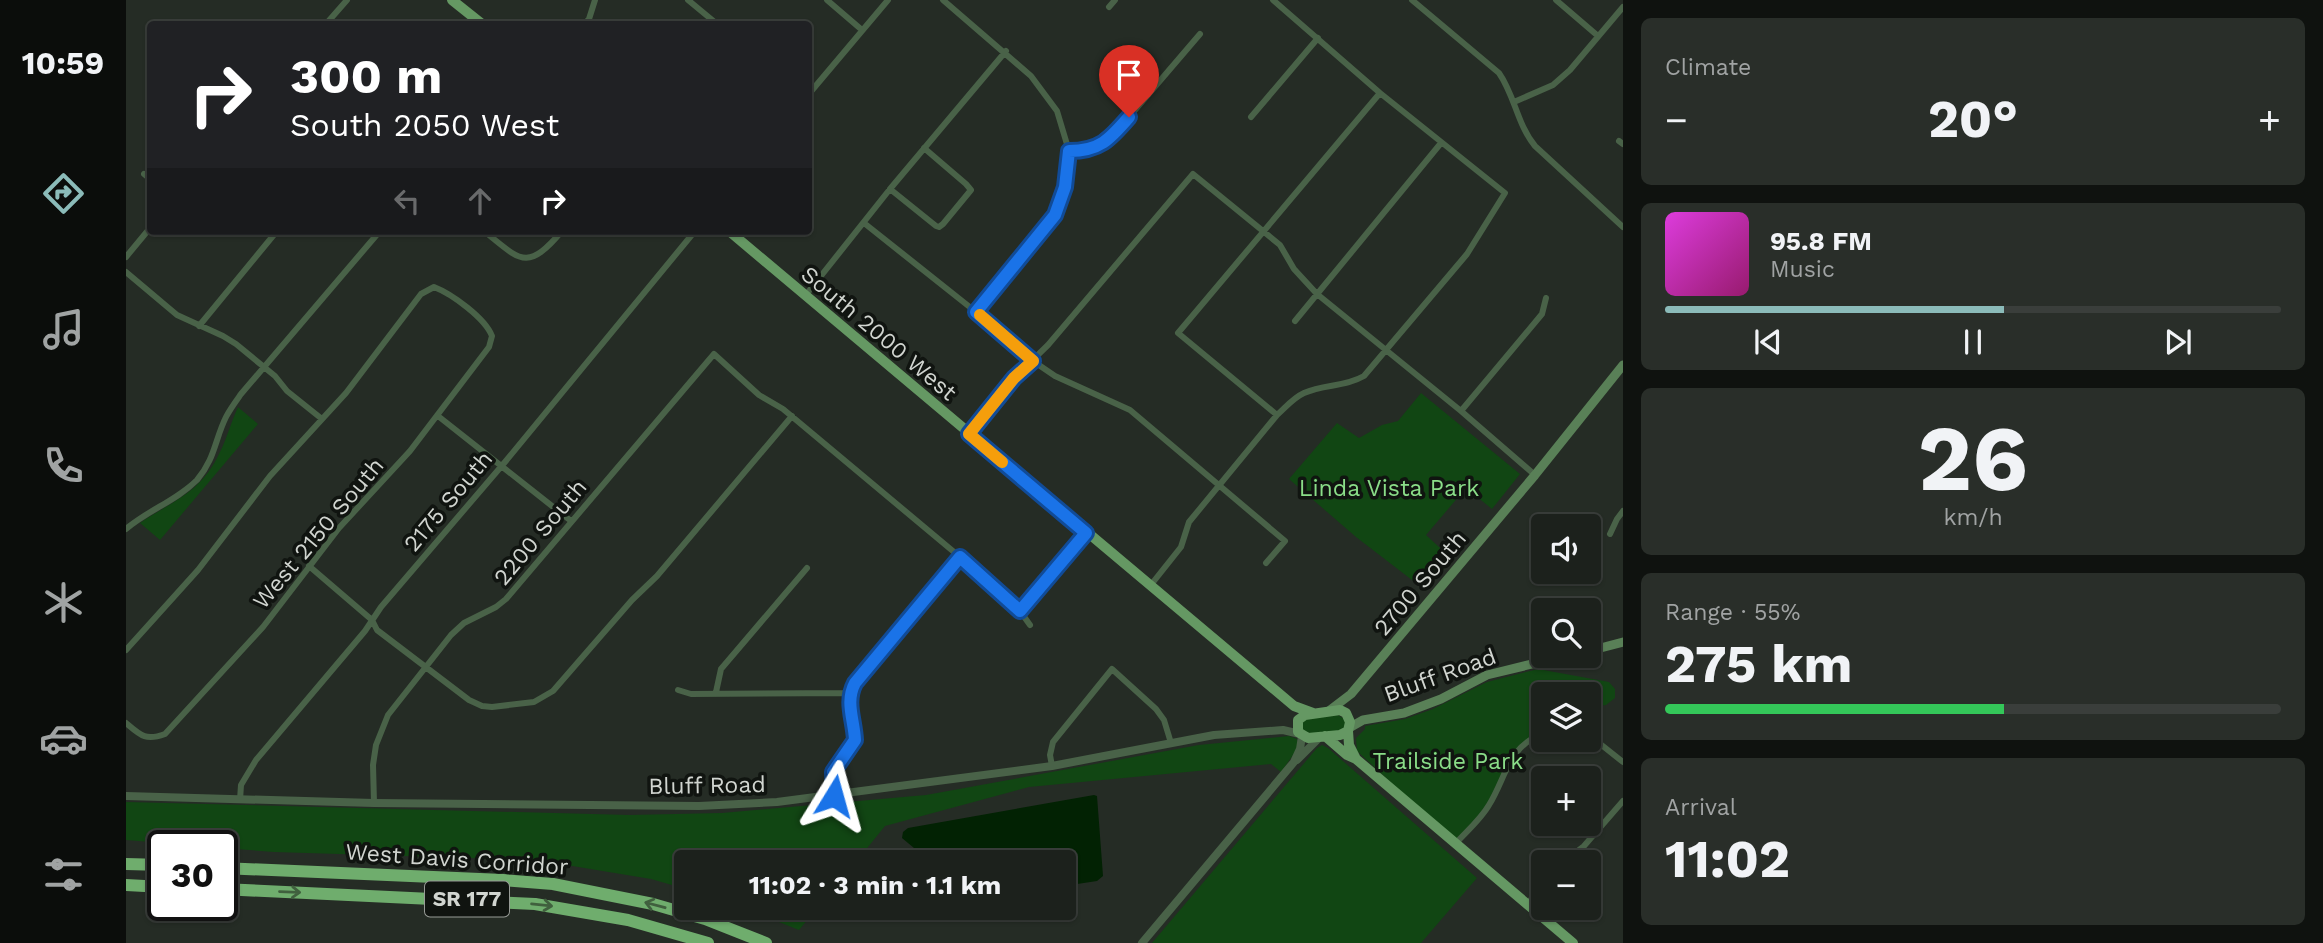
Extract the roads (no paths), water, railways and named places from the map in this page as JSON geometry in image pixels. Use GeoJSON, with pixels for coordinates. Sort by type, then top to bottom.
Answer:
{"type":"FeatureCollection","features":[{"type":"Feature","properties":{"kind":"highway"},"geometry":{"type":"LineString","coordinates":[[126,864],[147,865]]}},
{"type":"Feature","properties":{"kind":"highway","name":"West Davis Corridor"},"geometry":{"type":"LineString","coordinates":[[238,869],[553,884],[653,904],[705,919],[766,943]]}},
{"type":"Feature","properties":{"kind":"highway"},"geometry":{"type":"LineString","coordinates":[[126,885],[147,886]]}},
{"type":"Feature","properties":{"kind":"highway","name":"West Davis Corridor"},"geometry":{"type":"LineString","coordinates":[[238,890],[547,905],[628,919],[708,943]]}},
{"type":"Feature","properties":{"kind":"main road"},"geometry":{"type":"LineString","coordinates":[[452,0],[478,21]]}},
{"type":"Feature","properties":{"kind":"main road","name":"South 2000 West"},"geometry":{"type":"LineString","coordinates":[[734,235],[1294,706],[1313,713]]}},
{"type":"Feature","properties":{"kind":"main road","name":"2700 South"},"geometry":{"type":"LineString","coordinates":[[1325,712],[1338,706],[1351,694],[1535,475],[1623,365]]}},
{"type":"Feature","properties":{"kind":"main road"},"geometry":{"type":"LineString","coordinates":[[1601,647],[1623,642]]}},
{"type":"Feature","properties":{"kind":"main road","name":"Bluff Road"},"geometry":{"type":"LineString","coordinates":[[1348,729],[1358,722],[1405,713],[1441,699],[1487,675],[1531,664]]}},
{"type":"Feature","properties":{"kind":"main road","name":"2700 South"},"geometry":{"type":"LineString","coordinates":[[1347,714],[1351,694]]}},
{"type":"Feature","properties":{"kind":"main road"},"geometry":{"type":"LineString","coordinates":[[1294,706],[1301,735],[1322,737],[1343,734],[1348,729]]}},
{"type":"Feature","properties":{"kind":"main road"},"geometry":{"type":"LineString","coordinates":[[1298,722],[1304,715],[1313,713],[1340,710],[1347,714],[1350,722],[1349,745],[1356,759]]}},
{"type":"Feature","properties":{"kind":"main road","name":"Bluff Road"},"geometry":{"type":"LineString","coordinates":[[1347,714],[1369,719]]}},
{"type":"Feature","properties":{"kind":"main road"},"geometry":{"type":"LineString","coordinates":[[1322,737],[1356,759],[1573,943]]}},
{"type":"Feature","properties":{"kind":"street"},"geometry":{"type":"LineString","coordinates":[[329,21],[347,0]]}},
{"type":"Feature","properties":{"kind":"street"},"geometry":{"type":"LineString","coordinates":[[587,21],[595,0]]}},
{"type":"Feature","properties":{"kind":"street"},"geometry":{"type":"LineString","coordinates":[[688,0],[713,21]]}},
{"type":"Feature","properties":{"kind":"street"},"geometry":{"type":"LineString","coordinates":[[827,0],[863,30]]}},
{"type":"Feature","properties":{"kind":"street"},"geometry":{"type":"LineString","coordinates":[[812,90],[888,0]]}},
{"type":"Feature","properties":{"kind":"street"},"geometry":{"type":"LineString","coordinates":[[943,0],[1006,51],[1031,76],[1057,111],[1069,151],[1065,187],[1055,215],[976,312]]}},
{"type":"Feature","properties":{"kind":"street"},"geometry":{"type":"LineString","coordinates":[[1109,7],[1115,0]]}},
{"type":"Feature","properties":{"kind":"street"},"geometry":{"type":"LineString","coordinates":[[1150,586],[1181,547],[1189,522],[1277,415],[1306,392],[1352,384],[1364,376],[1467,254],[1505,193],[1380,93],[1273,0]]}},
{"type":"Feature","properties":{"kind":"street"},"geometry":{"type":"LineString","coordinates":[[1412,0],[1499,73],[1514,102],[1525,134],[1623,227]]}},
{"type":"Feature","properties":{"kind":"street"},"geometry":{"type":"LineString","coordinates":[[1556,0],[1598,36]]}},
{"type":"Feature","properties":{"kind":"street"},"geometry":{"type":"LineString","coordinates":[[1514,102],[1553,85],[1570,71],[1623,7]]}},
{"type":"Feature","properties":{"kind":"street"},"geometry":{"type":"LineString","coordinates":[[1069,151],[1093,148],[1111,138],[1200,34]]}},
{"type":"Feature","properties":{"kind":"street"},"geometry":{"type":"LineString","coordinates":[[1251,117],[1318,38]]}},
{"type":"Feature","properties":{"kind":"street"},"geometry":{"type":"LineString","coordinates":[[805,296],[890,189],[1006,51]]}},
{"type":"Feature","properties":{"kind":"street"},"geometry":{"type":"LineString","coordinates":[[1277,415],[1178,333],[1380,93]]}},
{"type":"Feature","properties":{"kind":"street"},"geometry":{"type":"LineString","coordinates":[[1295,321],[1441,143]]}},
{"type":"Feature","properties":{"kind":"street"},"geometry":{"type":"LineString","coordinates":[[890,189],[936,226],[943,224],[971,190],[924,148]]}},
{"type":"Feature","properties":{"kind":"street"},"geometry":{"type":"LineString","coordinates":[[969,434],[1014,378],[1033,361],[1193,174],[1280,246],[1294,269],[1317,294],[1535,475]]}},
{"type":"Feature","properties":{"kind":"street"},"geometry":{"type":"LineString","coordinates":[[1616,221],[1623,215]]}},
{"type":"Feature","properties":{"kind":"street"},"geometry":{"type":"LineString","coordinates":[[864,223],[1033,361],[1055,376],[1130,410],[1219,485],[1285,541],[1266,563]]}},
{"type":"Feature","properties":{"kind":"street"},"geometry":{"type":"LineString","coordinates":[[126,257],[147,232]]}},
{"type":"Feature","properties":{"kind":"street"},"geometry":{"type":"LineString","coordinates":[[199,326],[274,235]]}},
{"type":"Feature","properties":{"kind":"street"},"geometry":{"type":"LineString","coordinates":[[126,529],[176,498],[198,478],[212,458],[226,417],[241,394],[377,235]]}},
{"type":"Feature","properties":{"kind":"street"},"geometry":{"type":"LineString","coordinates":[[489,235],[516,256],[529,258],[544,252],[559,235]]}},
{"type":"Feature","properties":{"kind":"street","name":"2175 South"},"geometry":{"type":"LineString","coordinates":[[240,800],[241,785],[256,760],[692,235]]}},
{"type":"Feature","properties":{"kind":"street"},"geometry":{"type":"LineString","coordinates":[[126,272],[177,315],[236,344],[322,419],[270,476],[198,570],[126,650]]}},
{"type":"Feature","properties":{"kind":"street","name":"West 2150 South"},"geometry":{"type":"LineString","coordinates":[[126,723],[142,736],[154,738],[165,734],[254,636],[339,528],[410,451],[438,416],[489,347],[492,336],[488,326],[444,290],[434,287],[421,293],[346,393],[322,419]]}},
{"type":"Feature","properties":{"kind":"street"},"geometry":{"type":"LineString","coordinates":[[1461,411],[1542,314],[1546,298]]}},
{"type":"Feature","properties":{"kind":"street","name":"2200 South"},"geometry":{"type":"LineString","coordinates":[[374,803],[373,765],[381,729],[388,715],[451,635],[464,623],[506,599],[714,354],[759,396],[792,416]]}},
{"type":"Feature","properties":{"kind":"street"},"geometry":{"type":"LineString","coordinates":[[438,416],[571,521]]}},
{"type":"Feature","properties":{"kind":"street"},"geometry":{"type":"LineString","coordinates":[[309,566],[372,620],[377,630],[469,700],[492,707],[534,702],[553,691],[632,600],[657,576],[792,416],[960,557],[1020,611],[1030,625]]}},
{"type":"Feature","properties":{"kind":"street"},"geometry":{"type":"LineString","coordinates":[[1610,534],[1623,511]]}},
{"type":"Feature","properties":{"kind":"street"},"geometry":{"type":"LineString","coordinates":[[1020,611],[1086,533]]}},
{"type":"Feature","properties":{"kind":"street"},"geometry":{"type":"LineString","coordinates":[[834,796],[833,772],[855,740],[850,693],[855,683],[960,557]]}},
{"type":"Feature","properties":{"kind":"street"},"geometry":{"type":"LineString","coordinates":[[716,692],[721,669],[807,568]]}},
{"type":"Feature","properties":{"kind":"street"},"geometry":{"type":"LineString","coordinates":[[1052,766],[1050,755],[1053,742],[1112,669],[1156,709],[1164,720],[1171,743]]}},
{"type":"Feature","properties":{"kind":"street"},"geometry":{"type":"LineString","coordinates":[[678,690],[691,694],[850,693]]}},
{"type":"Feature","properties":{"kind":"street","name":"Bluff Road"},"geometry":{"type":"LineString","coordinates":[[1283,730],[1298,722]]}},
{"type":"Feature","properties":{"kind":"street","name":"Bluff Road"},"geometry":{"type":"LineString","coordinates":[[126,796],[374,803],[699,806],[777,802],[1052,766],[1229,734],[1283,730],[1301,735]]}},
{"type":"Feature","properties":{"kind":"street"},"geometry":{"type":"LineString","coordinates":[[1142,943],[1294,762],[1300,752],[1301,735]]}},
{"type":"Feature","properties":{"kind":"street"},"geometry":{"type":"LineString","coordinates":[[1294,762],[1322,737]]}},
{"type":"Feature","properties":{"kind":"street"},"geometry":{"type":"LineString","coordinates":[[1457,843],[1488,807],[1513,755],[1531,740]]}},
{"type":"Feature","properties":{"kind":"street"},"geometry":{"type":"LineString","coordinates":[[1601,745],[1623,762]]}},
{"type":"Feature","properties":{"kind":"street"},"geometry":{"type":"LineString","coordinates":[[1579,850],[1623,801]]}},
{"type":"Feature","properties":{"kind":"street"},"geometry":{"type":"LineString","coordinates":[[1527,904],[1531,900]]}},
{"type":"Feature","properties":{"kind":"park label","name":"Linda Vista Park"},"geometry":{"type":"Point","coordinates":[1389,488]}},
{"type":"Feature","properties":{"kind":"park label","name":"Trailside Park"},"geometry":{"type":"Point","coordinates":[1448,761]}}]}
